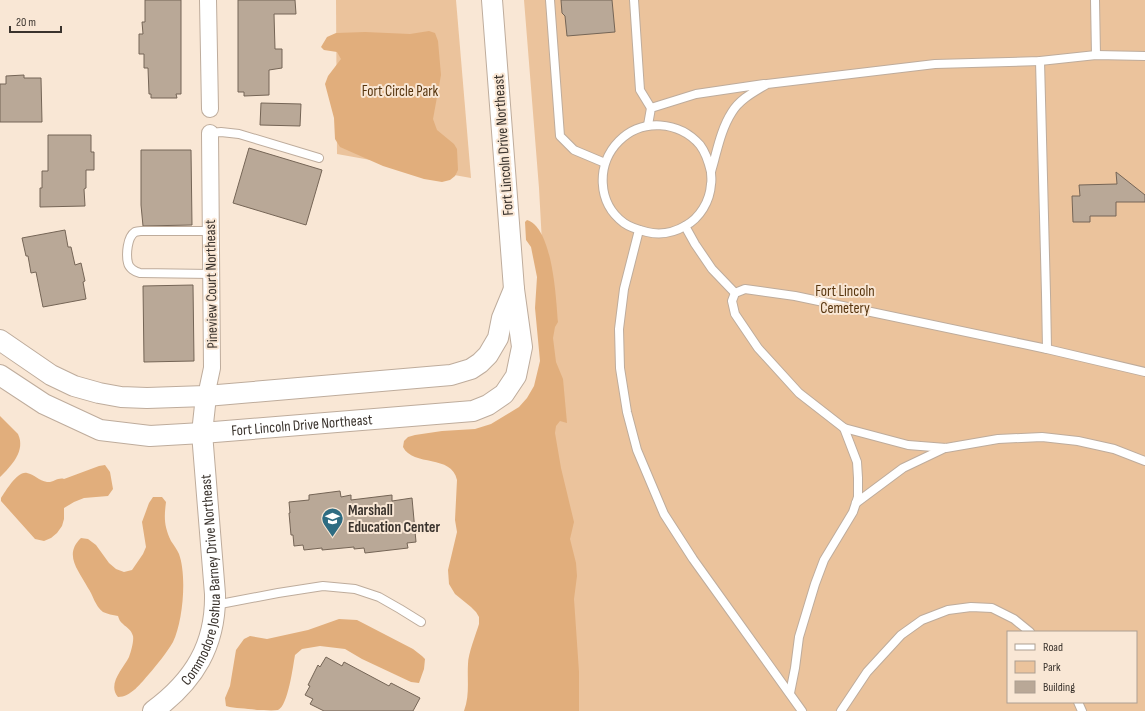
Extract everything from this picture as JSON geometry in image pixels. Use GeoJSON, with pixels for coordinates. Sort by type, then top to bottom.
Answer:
{"type":"FeatureCollection","features":[{"type":"Feature","properties":{"kind":"street"},"geometry":{"type":"LineString","coordinates":[[208,0],[210,109]]}},
{"type":"Feature","properties":{"kind":"street","name":"Fort Lincoln Drive Northeast"},"geometry":{"type":"LineString","coordinates":[[0,375],[44,404],[100,430],[150,436],[474,411],[488,405],[504,394],[516,376],[522,347],[514,289],[492,0]]}},
{"type":"Feature","properties":{"kind":"street","name":"Pineview Court Northeast"},"geometry":{"type":"LineString","coordinates":[[202,433],[206,396],[212,368],[210,133]]}},
{"type":"Feature","properties":{"kind":"street","name":"Fort Lincoln Drive Northeast"},"geometry":{"type":"LineString","coordinates":[[0,340],[51,375],[74,386],[121,397],[147,398],[206,396],[451,375],[472,369],[488,355],[498,338],[502,318],[514,289]]}},
{"type":"Feature","properties":{"kind":"street","name":"Commodore Joshua Barney Drive Northeast"},"geometry":{"type":"LineString","coordinates":[[153,711],[174,695],[196,667],[211,634],[214,618],[215,594],[202,433]]}},
{"type":"Feature","properties":{"kind":"lane"},"geometry":{"type":"LineString","coordinates":[[550,0],[560,136],[574,150],[605,163]]}},
{"type":"Feature","properties":{"kind":"lane"},"geometry":{"type":"LineString","coordinates":[[634,0],[640,90],[651,108],[648,125]]}},
{"type":"Feature","properties":{"kind":"lane"},"geometry":{"type":"LineString","coordinates":[[1095,0],[1096,55]]}},
{"type":"Feature","properties":{"kind":"lane"},"geometry":{"type":"LineString","coordinates":[[651,108],[696,94],[935,64],[1040,61],[1096,55],[1145,56]]}},
{"type":"Feature","properties":{"kind":"lane"},"geometry":{"type":"LineString","coordinates":[[1040,61],[1047,349]]}},
{"type":"Feature","properties":{"kind":"lane"},"geometry":{"type":"LineString","coordinates":[[711,172],[720,138],[732,111],[744,98],[767,84]]}},
{"type":"Feature","properties":{"kind":"lane"},"geometry":{"type":"LineString","coordinates":[[648,125],[665,125],[690,135],[700,146],[707,158],[711,172],[712,183],[709,195],[696,218],[685,226],[670,233],[654,234],[625,224],[615,214],[607,201],[604,191],[602,177],[605,163],[613,147],[624,135],[637,128],[648,125]]}},
{"type":"Feature","properties":{"kind":"lane"},"geometry":{"type":"LineString","coordinates":[[210,133],[221,132],[239,134],[319,158]]}},
{"type":"Feature","properties":{"kind":"lane"},"geometry":{"type":"LineString","coordinates":[[685,226],[712,269],[735,294]]}},
{"type":"Feature","properties":{"kind":"lane"},"geometry":{"type":"LineString","coordinates":[[211,230],[135,232],[129,238],[128,248],[128,264],[135,272],[211,274]]}},
{"type":"Feature","properties":{"kind":"lane"},"geometry":{"type":"LineString","coordinates":[[639,230],[624,289],[619,329],[620,368],[627,412],[637,450],[664,514],[693,558],[802,711]]}},
{"type":"Feature","properties":{"kind":"lane"},"geometry":{"type":"LineString","coordinates":[[1145,372],[1047,349],[795,296],[745,289],[735,294],[732,302],[736,314],[758,348],[799,393],[844,428],[908,445],[946,448],[998,439],[1042,437],[1114,449],[1145,461]]}},
{"type":"Feature","properties":{"kind":"lane"},"geometry":{"type":"LineString","coordinates":[[790,693],[799,637],[815,584],[824,560],[853,512],[858,497],[857,462],[844,428]]}},
{"type":"Feature","properties":{"kind":"lane"},"geometry":{"type":"LineString","coordinates":[[856,503],[903,468],[946,448]]}},
{"type":"Feature","properties":{"kind":"lane"},"geometry":{"type":"LineString","coordinates":[[215,605],[322,586],[355,590],[379,597],[422,622]]}},
{"type":"Feature","properties":{"kind":"lane"},"geometry":{"type":"LineString","coordinates":[[842,711],[867,672],[901,635],[922,620],[948,610],[971,607],[992,608],[1014,619],[1029,631]]}},
{"type":"Feature","properties":{"kind":"green space","name":"Fort Circle Park"},"geometry":{"type":"Polygon","coordinates":[[[336,0],[456,0],[471,178],[337,154],[336,0]]]}},
{"type":"Feature","properties":{"kind":"green space","name":"Fort Lincoln Cemetery"},"geometry":{"type":"Polygon","coordinates":[[[524,0],[1145,0],[1145,711],[553,711],[547,334],[539,188],[524,0]]]}},
{"type":"Feature","properties":{"kind":"green space","name":"Fort Circle Park"},"geometry":{"type":"Polygon","coordinates":[[[429,31],[435,33],[438,41],[441,75],[433,119],[437,130],[454,144],[457,149],[458,170],[455,176],[450,180],[442,182],[424,179],[383,166],[340,147],[335,139],[334,118],[325,84],[328,76],[341,59],[337,52],[324,50],[321,47],[327,37],[336,33],[365,32],[410,34],[429,31]]]}},
{"type":"Feature","properties":{"kind":"green space"},"geometry":{"type":"Polygon","coordinates":[[[527,220],[536,226],[543,236],[552,265],[556,297],[558,322],[555,327],[553,338],[556,362],[563,379],[567,423],[560,421],[556,426],[555,433],[561,468],[574,522],[570,539],[576,563],[577,576],[574,599],[579,672],[579,711],[464,711],[468,693],[468,660],[479,624],[479,617],[471,607],[455,594],[449,584],[448,570],[457,532],[455,520],[457,480],[454,472],[448,467],[440,463],[415,457],[408,453],[403,447],[404,441],[408,437],[415,435],[442,431],[475,429],[491,424],[519,407],[527,398],[534,386],[540,361],[535,308],[537,277],[531,247],[526,240],[525,222],[527,220]]]}},
{"type":"Feature","properties":{"kind":"green space"},"geometry":{"type":"Polygon","coordinates":[[[0,416],[18,434],[20,446],[19,452],[13,463],[0,477],[0,416]]]}},
{"type":"Feature","properties":{"kind":"green space"},"geometry":{"type":"Polygon","coordinates":[[[105,465],[110,472],[113,489],[108,496],[84,498],[64,508],[64,519],[62,526],[51,538],[44,541],[35,539],[1,501],[1,498],[12,482],[23,473],[30,474],[41,480],[49,482],[64,479],[105,465]]]}},
{"type":"Feature","properties":{"kind":"green space"},"geometry":{"type":"Polygon","coordinates":[[[153,497],[162,497],[166,502],[165,517],[167,531],[179,554],[183,574],[183,598],[181,611],[173,642],[165,654],[135,689],[127,695],[118,697],[114,687],[115,682],[129,657],[133,644],[133,636],[130,630],[120,621],[118,616],[103,612],[98,607],[74,563],[73,551],[81,538],[88,539],[96,545],[109,563],[116,569],[124,572],[132,570],[146,547],[142,522],[149,503],[153,497]]]}},
{"type":"Feature","properties":{"kind":"green space"},"geometry":{"type":"Polygon","coordinates":[[[339,619],[357,620],[413,649],[422,656],[425,659],[424,669],[419,683],[411,682],[362,659],[345,649],[320,646],[302,649],[295,655],[285,701],[282,707],[278,710],[257,710],[226,706],[225,698],[230,686],[236,650],[244,639],[250,636],[267,639],[308,630],[339,619]]]}},
{"type":"Feature","properties":{"kind":"building"},"geometry":{"type":"Polygon","coordinates":[[[145,0],[181,0],[181,94],[176,94],[177,98],[151,98],[151,94],[149,94],[148,68],[144,68],[144,54],[139,54],[139,34],[143,34],[142,22],[145,22],[145,0]]]}},
{"type":"Feature","properties":{"kind":"building"},"geometry":{"type":"Polygon","coordinates":[[[238,0],[295,0],[296,14],[274,14],[275,49],[282,49],[282,68],[269,70],[269,95],[244,96],[244,92],[238,92],[238,0]]]}},
{"type":"Feature","properties":{"kind":"building"},"geometry":{"type":"Polygon","coordinates":[[[561,0],[612,0],[615,32],[567,36],[565,16],[562,13],[561,0]]]}},
{"type":"Feature","properties":{"kind":"building"},"geometry":{"type":"Polygon","coordinates":[[[24,75],[24,78],[41,78],[42,122],[0,122],[0,84],[6,84],[6,76],[24,75]]]}},
{"type":"Feature","properties":{"kind":"building"},"geometry":{"type":"Polygon","coordinates":[[[261,103],[301,104],[300,126],[260,125],[261,103]]]}},
{"type":"Feature","properties":{"kind":"building"},"geometry":{"type":"Polygon","coordinates":[[[48,135],[91,135],[91,152],[94,152],[94,170],[86,170],[86,188],[84,189],[85,206],[40,207],[42,171],[48,171],[48,135]]]}},
{"type":"Feature","properties":{"kind":"building"},"geometry":{"type":"Polygon","coordinates":[[[249,148],[322,170],[306,225],[233,203],[249,148]]]}},
{"type":"Feature","properties":{"kind":"building"},"geometry":{"type":"Polygon","coordinates":[[[141,150],[191,150],[192,225],[143,226],[141,205],[141,150]]]}},
{"type":"Feature","properties":{"kind":"building"},"geometry":{"type":"Polygon","coordinates":[[[1116,172],[1145,195],[1145,202],[1116,202],[1116,216],[1090,216],[1090,222],[1073,222],[1072,196],[1080,196],[1079,185],[1117,184],[1116,172]]]}},
{"type":"Feature","properties":{"kind":"building"},"geometry":{"type":"Polygon","coordinates":[[[65,230],[68,247],[71,247],[75,265],[81,263],[85,281],[83,282],[86,299],[43,307],[36,272],[31,273],[28,256],[26,256],[22,238],[65,230]]]}},
{"type":"Feature","properties":{"kind":"building"},"geometry":{"type":"Polygon","coordinates":[[[193,285],[194,361],[144,362],[143,286],[193,285]]]}},
{"type":"Feature","properties":{"kind":"building"},"geometry":{"type":"Polygon","coordinates":[[[340,491],[341,497],[351,495],[351,500],[392,495],[392,501],[412,498],[416,542],[407,543],[408,548],[365,553],[364,548],[354,549],[354,547],[304,550],[303,545],[294,546],[293,535],[291,535],[289,502],[309,500],[309,495],[340,491]]]}},
{"type":"Feature","properties":{"kind":"building"},"geometry":{"type":"Polygon","coordinates":[[[326,657],[342,666],[344,662],[389,686],[391,683],[420,698],[413,711],[324,711],[310,704],[313,699],[305,695],[310,686],[308,685],[318,665],[320,667],[326,657]]]}},
{"type":"Feature","properties":{"kind":"place","name":"Marshall Education Center"},"geometry":{"type":"Point","coordinates":[333,538]}}]}
